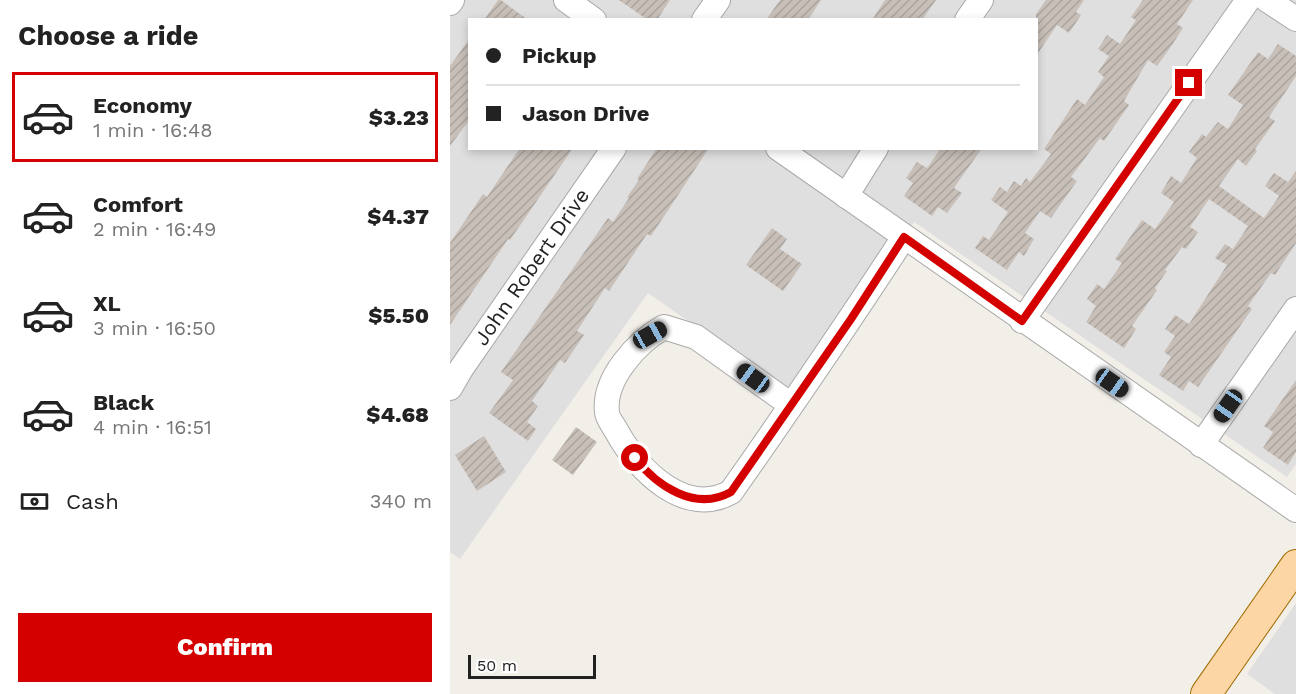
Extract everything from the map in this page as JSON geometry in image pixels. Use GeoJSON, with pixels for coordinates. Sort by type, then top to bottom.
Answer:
{"type":"FeatureCollection","features":[{"type":"Feature","properties":{"kind":"main road"},"geometry":{"type":"LineString","coordinates":[[1206,694],[1296,566]]}},
{"type":"Feature","properties":{"kind":"street"},"geometry":{"type":"LineString","coordinates":[[566,0],[591,18]]}},
{"type":"Feature","properties":{"kind":"street"},"geometry":{"type":"LineString","coordinates":[[705,18],[718,0]]}},
{"type":"Feature","properties":{"kind":"street"},"geometry":{"type":"LineString","coordinates":[[968,18],[981,0]]}},
{"type":"Feature","properties":{"kind":"street"},"geometry":{"type":"LineString","coordinates":[[1022,321],[1248,0]]}},
{"type":"Feature","properties":{"kind":"street"},"geometry":{"type":"LineString","coordinates":[[1268,0],[1296,19]]}},
{"type":"Feature","properties":{"kind":"street","name":"John Robert Drive"},"geometry":{"type":"LineString","coordinates":[[450,388],[613,150]]}},
{"type":"Feature","properties":{"kind":"street"},"geometry":{"type":"LineString","coordinates":[[781,150],[1022,321],[1296,510]]}},
{"type":"Feature","properties":{"kind":"street"},"geometry":{"type":"LineString","coordinates":[[846,196],[875,150]]}},
{"type":"Feature","properties":{"kind":"street"},"geometry":{"type":"LineString","coordinates":[[791,405],[696,337],[664,327],[650,335],[628,357],[611,381],[606,412],[622,440],[649,475],[687,498],[705,500],[720,498],[731,492],[791,405],[904,237]]}},
{"type":"Feature","properties":{"kind":"street"},"geometry":{"type":"LineString","coordinates":[[1201,446],[1296,309]]}},
{"type":"Feature","properties":{"kind":"shaded area"},"geometry":{"type":"Polygon","coordinates":[[[450,0],[1296,0],[1296,464],[1287,477],[914,222],[793,395],[648,293],[460,559],[450,552],[450,0]]]}},
{"type":"Feature","properties":{"kind":"shaded area"},"geometry":{"type":"Polygon","coordinates":[[[1296,603],[1296,694],[1275,694],[1247,674],[1296,603]]]}},
{"type":"Feature","properties":{"kind":"building"},"geometry":{"type":"Polygon","coordinates":[[[498,0],[501,0],[525,18],[485,18],[498,0]]]}},
{"type":"Feature","properties":{"kind":"building"},"geometry":{"type":"Polygon","coordinates":[[[619,0],[670,0],[658,18],[645,18],[619,0]]]}},
{"type":"Feature","properties":{"kind":"building"},"geometry":{"type":"Polygon","coordinates":[[[780,0],[821,0],[809,18],[767,18],[780,0]]]}},
{"type":"Feature","properties":{"kind":"building"},"geometry":{"type":"Polygon","coordinates":[[[885,0],[936,0],[923,18],[873,18],[885,0]]]}},
{"type":"Feature","properties":{"kind":"building"},"geometry":{"type":"Polygon","coordinates":[[[1046,0],[1084,0],[1076,12],[1081,15],[1069,33],[1057,25],[1038,53],[1036,14],[1046,0]]]}},
{"type":"Feature","properties":{"kind":"building"},"geometry":{"type":"Polygon","coordinates":[[[1143,0],[1193,0],[1177,24],[1183,28],[1172,45],[1157,66],[1148,60],[1124,101],[1129,105],[1104,141],[1100,138],[1071,177],[1077,181],[1051,218],[1040,211],[1025,233],[1034,239],[1024,256],[1019,252],[1007,270],[975,248],[983,236],[989,240],[1008,212],[991,200],[1000,187],[1007,192],[1014,181],[1021,186],[1026,178],[1030,182],[1051,154],[1044,149],[1077,99],[1085,105],[1104,77],[1098,72],[1109,56],[1098,49],[1107,35],[1120,44],[1136,20],[1131,17],[1143,0]]]}},
{"type":"Feature","properties":{"kind":"building"},"geometry":{"type":"Polygon","coordinates":[[[468,41],[468,122],[450,146],[450,66],[468,41]]]}},
{"type":"Feature","properties":{"kind":"building"},"geometry":{"type":"Polygon","coordinates":[[[1278,44],[1296,56],[1296,76],[1269,117],[1275,121],[1255,149],[1257,151],[1246,166],[1238,159],[1219,186],[1264,218],[1279,196],[1265,186],[1274,173],[1288,182],[1296,171],[1296,243],[1275,275],[1271,273],[1248,306],[1252,309],[1198,387],[1189,381],[1183,391],[1159,375],[1171,357],[1164,352],[1175,336],[1165,329],[1175,315],[1189,324],[1227,265],[1215,258],[1225,244],[1233,249],[1248,226],[1209,199],[1190,227],[1198,232],[1186,249],[1182,247],[1165,270],[1167,271],[1155,288],[1157,290],[1132,326],[1136,329],[1124,348],[1086,322],[1096,306],[1087,299],[1097,284],[1104,289],[1122,263],[1115,259],[1142,220],[1155,229],[1174,202],[1161,193],[1171,176],[1181,183],[1197,158],[1189,152],[1202,134],[1206,137],[1218,122],[1228,129],[1243,105],[1228,95],[1258,52],[1268,59],[1278,44]]]}},
{"type":"Feature","properties":{"kind":"building"},"geometry":{"type":"Polygon","coordinates":[[[519,150],[572,150],[450,325],[450,243],[483,194],[487,197],[519,150]]]}},
{"type":"Feature","properties":{"kind":"building"},"geometry":{"type":"Polygon","coordinates":[[[656,150],[708,150],[651,236],[647,234],[609,291],[605,288],[577,331],[584,335],[565,363],[560,360],[532,401],[538,406],[527,422],[536,429],[528,441],[489,413],[513,380],[501,372],[608,218],[613,222],[629,198],[627,197],[639,180],[637,179],[656,150]]]}},
{"type":"Feature","properties":{"kind":"building"},"geometry":{"type":"Polygon","coordinates":[[[940,150],[981,150],[954,188],[962,193],[947,213],[938,207],[932,216],[904,196],[913,183],[906,178],[917,162],[927,168],[940,150]]]}},
{"type":"Feature","properties":{"kind":"building"},"geometry":{"type":"Polygon","coordinates":[[[772,228],[787,239],[780,249],[802,264],[783,291],[746,265],[772,228]]]}},
{"type":"Feature","properties":{"kind":"building"},"geometry":{"type":"Polygon","coordinates":[[[1296,380],[1296,452],[1288,465],[1263,448],[1273,432],[1264,426],[1296,380]]]}},
{"type":"Feature","properties":{"kind":"building"},"geometry":{"type":"Polygon","coordinates":[[[576,427],[597,442],[573,475],[552,460],[576,427]]]}},
{"type":"Feature","properties":{"kind":"building"},"geometry":{"type":"Polygon","coordinates":[[[484,436],[506,472],[477,491],[455,455],[484,436]]]}},
{"type":"Feature","properties":{"kind":"route"},"geometry":{"type":"LineString","coordinates":[[635,458],[649,475],[687,498],[705,500],[720,498],[731,492],[851,319],[904,237],[1022,321],[1189,83]]}}]}
